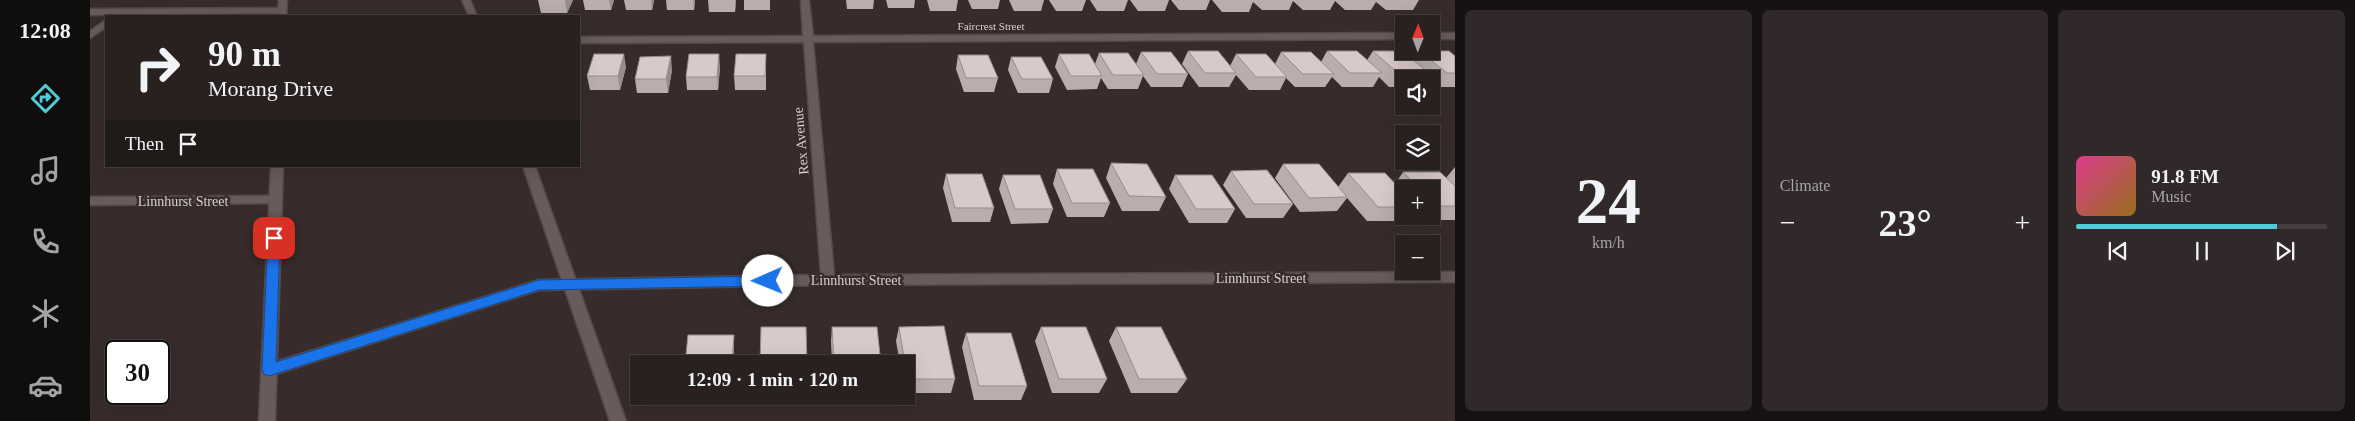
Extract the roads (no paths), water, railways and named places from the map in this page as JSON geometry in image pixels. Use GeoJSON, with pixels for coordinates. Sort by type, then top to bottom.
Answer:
{"type":"FeatureCollection","features":[{"type":"Feature","properties":{"kind":"street"},"geometry":{"type":"LineString","coordinates":[[90,12],[118,14],[282,13],[283,0]]}},
{"type":"Feature","properties":{"kind":"street"},"geometry":{"type":"LineString","coordinates":[[466,0],[473,15]]}},
{"type":"Feature","properties":{"kind":"street","name":"Rex Avenue"},"geometry":{"type":"LineString","coordinates":[[804,0],[828,280]]}},
{"type":"Feature","properties":{"kind":"street"},"geometry":{"type":"LineString","coordinates":[[90,35],[105,24]]}},
{"type":"Feature","properties":{"kind":"street","name":"Faircrest Street"},"geometry":{"type":"LineString","coordinates":[[580,40],[1395,36]]}},
{"type":"Feature","properties":{"kind":"street"},"geometry":{"type":"LineString","coordinates":[[1440,36],[1455,36]]}},
{"type":"Feature","properties":{"kind":"street"},"geometry":{"type":"LineString","coordinates":[[267,421],[277,167]]}},
{"type":"Feature","properties":{"kind":"street"},"geometry":{"type":"LineString","coordinates":[[529,167],[572,284],[618,421]]}},
{"type":"Feature","properties":{"kind":"street","name":"Linnhurst Street"},"geometry":{"type":"LineString","coordinates":[[90,201],[275,200]]}},
{"type":"Feature","properties":{"kind":"street","name":"Linnhurst Street"},"geometry":{"type":"LineString","coordinates":[[269,370],[539,285],[828,280],[1455,277]]}}]}
